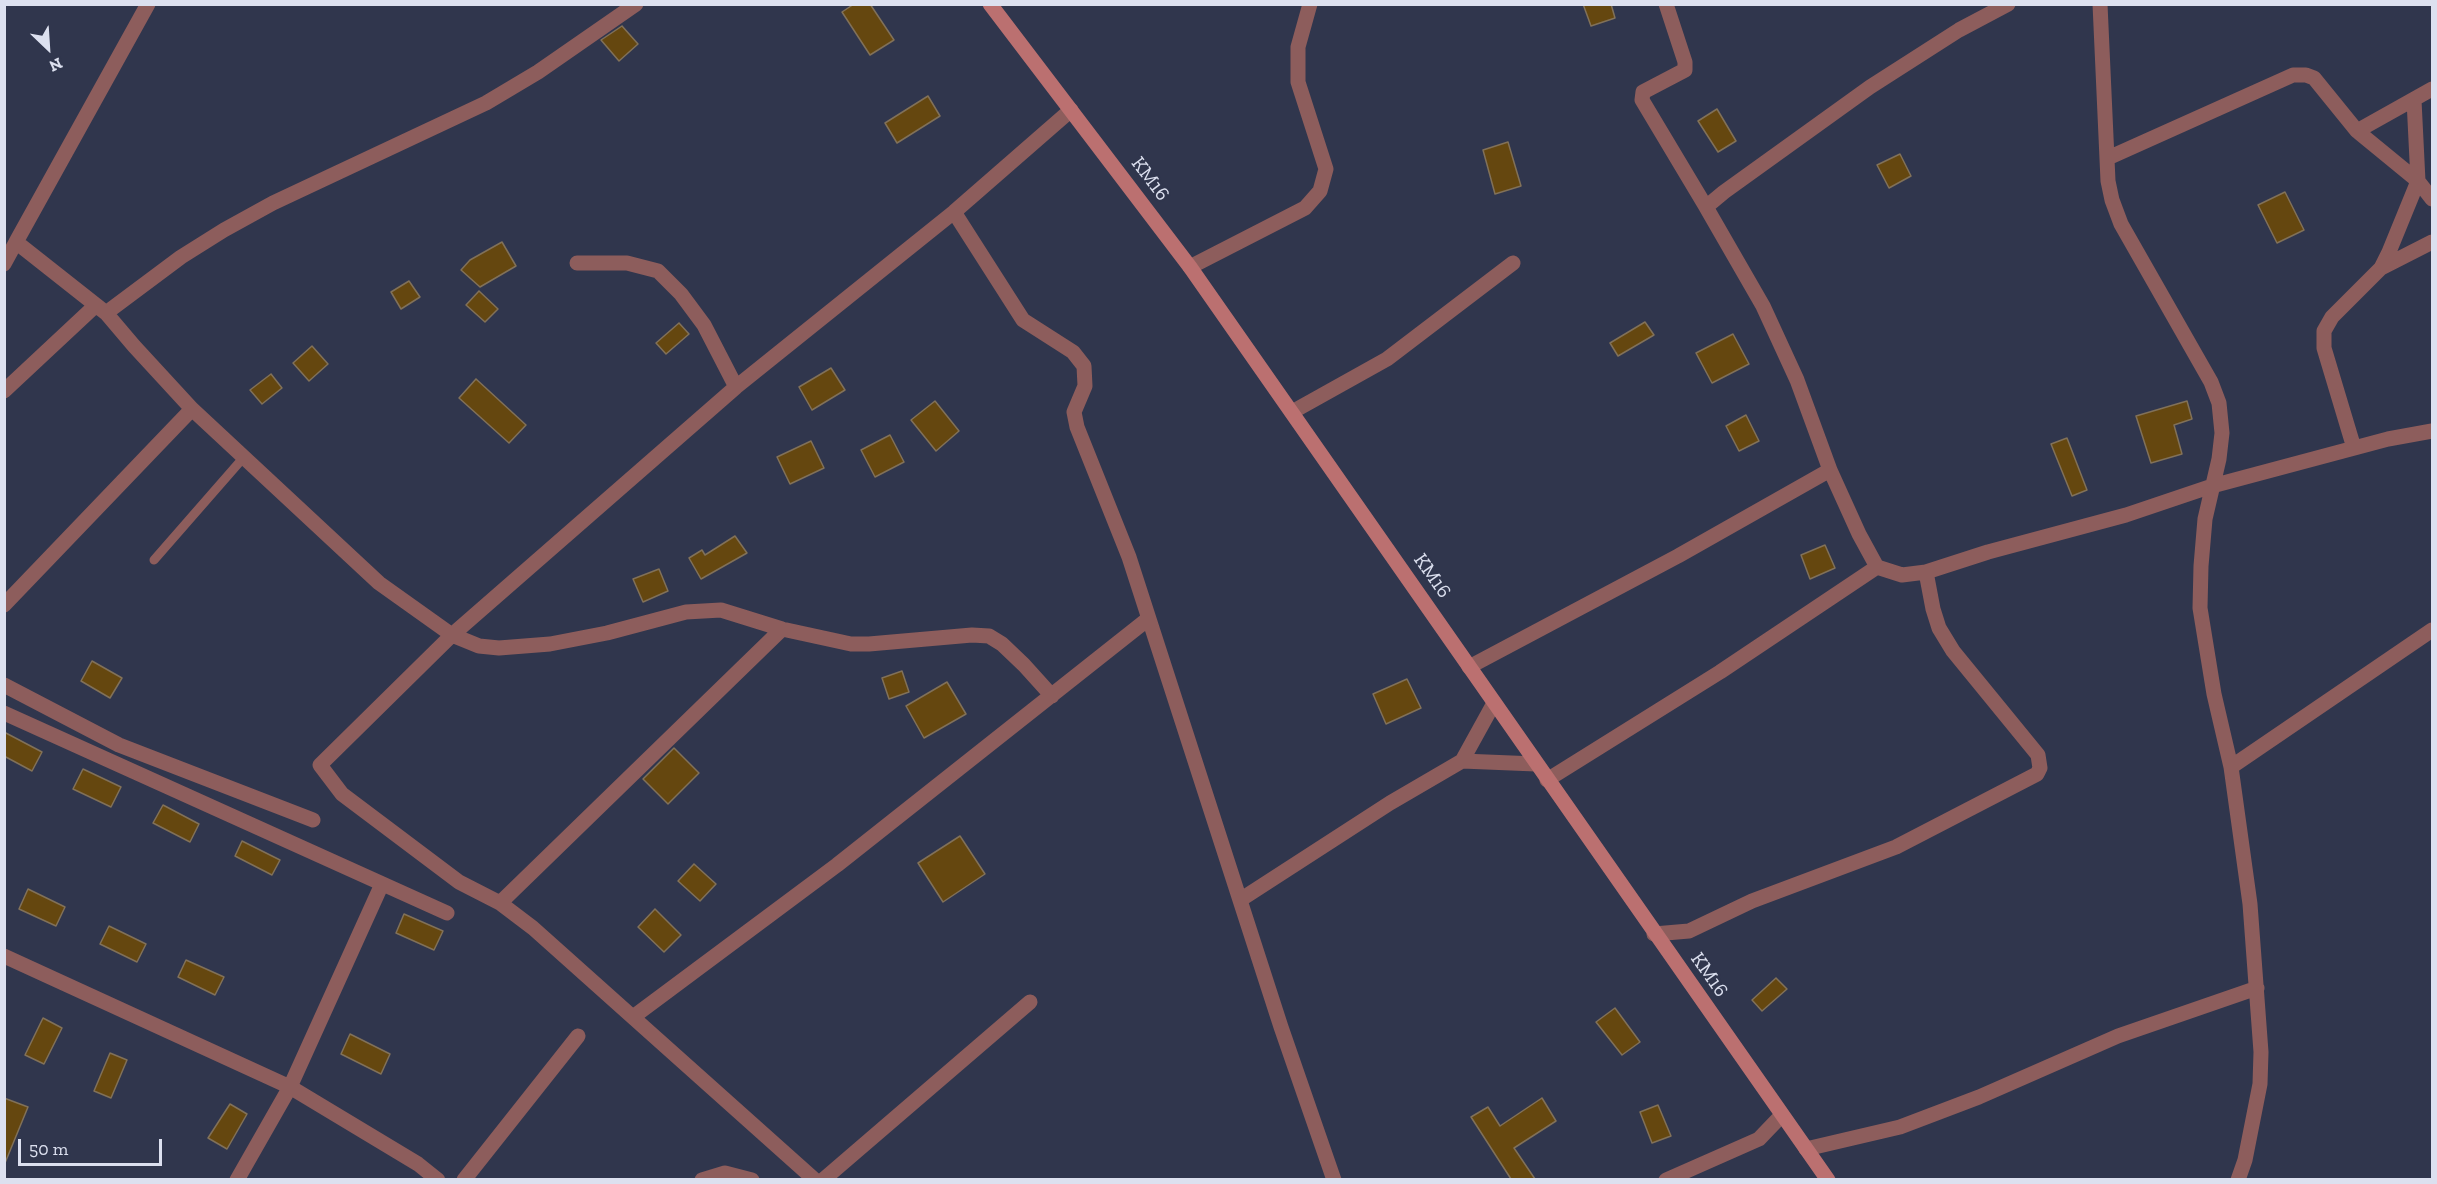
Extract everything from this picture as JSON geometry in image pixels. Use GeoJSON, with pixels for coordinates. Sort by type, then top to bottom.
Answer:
{"type":"FeatureCollection","features":[{"type":"Feature","properties":{"kind":"street"},"geometry":{"type":"LineString","coordinates":[[4,264],[148,4]]}},
{"type":"Feature","properties":{"kind":"street"},"geometry":{"type":"LineString","coordinates":[[4,391],[101,310],[224,230],[273,203],[486,103],[538,72],[636,4]]}},
{"type":"Feature","properties":{"kind":"street","name":"KM16"},"geometry":{"type":"LineString","coordinates":[[990,4],[1190,267],[1781,1116],[1828,1179]]}},
{"type":"Feature","properties":{"kind":"street"},"geometry":{"type":"LineString","coordinates":[[1190,267],[1305,208],[1320,191],[1326,169],[1298,82],[1298,47],[1310,4]]}},
{"type":"Feature","properties":{"kind":"street"},"geometry":{"type":"LineString","coordinates":[[1666,4],[1685,62],[1685,70],[1643,92],[1642,100],[1763,306],[1797,380],[1830,470],[1859,534],[1877,567],[1902,574],[1926,572],[1988,552],[2126,515],[2212,486],[2388,439],[2433,432]]}},
{"type":"Feature","properties":{"kind":"street"},"geometry":{"type":"LineString","coordinates":[[1706,207],[1870,87],[1959,30],[2008,4]]}},
{"type":"Feature","properties":{"kind":"street"},"geometry":{"type":"LineString","coordinates":[[2100,4],[2108,181],[2112,200],[2121,224],[2211,382],[2218,403],[2222,433],[2204,531],[2200,608],[2214,694],[2231,767],[2250,904],[2257,988],[2261,1052],[2260,1084],[2245,1160],[2238,1179]]}},
{"type":"Feature","properties":{"kind":"street"},"geometry":{"type":"LineString","coordinates":[[2108,159],[2293,75],[2306,75],[2314,78],[2357,131],[2418,181],[2433,199]]}},
{"type":"Feature","properties":{"kind":"street"},"geometry":{"type":"LineString","coordinates":[[2357,131],[2433,89]]}},
{"type":"Feature","properties":{"kind":"street"},"geometry":{"type":"LineString","coordinates":[[2381,268],[2418,181],[2414,100]]}},
{"type":"Feature","properties":{"kind":"street"},"geometry":{"type":"LineString","coordinates":[[815,1179],[533,928],[500,903],[459,882],[342,794],[320,765],[452,635],[736,387],[954,212],[1071,110]]}},
{"type":"Feature","properties":{"kind":"street"},"geometry":{"type":"LineString","coordinates":[[954,212],[1023,320],[1073,352],[1084,366],[1085,386],[1074,412],[1077,427],[1129,557],[1240,900],[1334,1179]]}},
{"type":"Feature","properties":{"kind":"street"},"geometry":{"type":"LineString","coordinates":[[16,242],[101,310],[192,409],[379,583],[452,635],[479,646],[499,648],[550,644],[703,610],[721,610],[782,628],[851,644],[972,635],[989,636],[1002,644],[1052,696]]}},
{"type":"Feature","properties":{"kind":"street"},"geometry":{"type":"LineString","coordinates":[[2354,448],[2324,348],[2324,331],[2331,317],[2381,268],[2433,242]]}},
{"type":"Feature","properties":{"kind":"street"},"geometry":{"type":"LineString","coordinates":[[577,263],[627,263],[658,271],[681,294],[704,325],[736,387]]}},
{"type":"Feature","properties":{"kind":"street"},"geometry":{"type":"LineString","coordinates":[[1292,412],[1387,359],[1513,263]]}},
{"type":"Feature","properties":{"kind":"street"},"geometry":{"type":"LineString","coordinates":[[4,605],[192,409]]}},
{"type":"Feature","properties":{"kind":"street"},"geometry":{"type":"LineString","coordinates":[[1469,667],[1678,555],[1830,470]]}},
{"type":"Feature","properties":{"kind":"street"},"geometry":{"type":"LineString","coordinates":[[1547,780],[1720,672],[1877,567]]}},
{"type":"Feature","properties":{"kind":"street"},"geometry":{"type":"LineString","coordinates":[[1654,934],[1689,931],[1752,901],[1896,847],[2037,774],[2040,768],[2038,755],[1953,651],[1939,628],[1926,572]]}},
{"type":"Feature","properties":{"kind":"street"},"geometry":{"type":"LineString","coordinates":[[633,1017],[828,872],[1149,619]]}},
{"type":"Feature","properties":{"kind":"street"},"geometry":{"type":"LineString","coordinates":[[500,903],[782,628]]}},
{"type":"Feature","properties":{"kind":"street"},"geometry":{"type":"LineString","coordinates":[[2231,767],[2433,630]]}},
{"type":"Feature","properties":{"kind":"street"},"geometry":{"type":"LineString","coordinates":[[4,685],[119,745],[313,820]]}},
{"type":"Feature","properties":{"kind":"street"},"geometry":{"type":"LineString","coordinates":[[1240,900],[1390,803],[1462,761],[1494,703]]}},
{"type":"Feature","properties":{"kind":"street"},"geometry":{"type":"LineString","coordinates":[[4,713],[447,913]]}},
{"type":"Feature","properties":{"kind":"street"},"geometry":{"type":"LineString","coordinates":[[1462,761],[1536,764]]}},
{"type":"Feature","properties":{"kind":"street"},"geometry":{"type":"LineString","coordinates":[[237,1179],[290,1087],[382,884]]}},
{"type":"Feature","properties":{"kind":"street"},"geometry":{"type":"LineString","coordinates":[[4,956],[290,1087],[418,1164],[438,1179]]}},
{"type":"Feature","properties":{"kind":"street"},"geometry":{"type":"LineString","coordinates":[[1806,1149],[1900,1126],[1979,1097],[2118,1036],[2257,988]]}},
{"type":"Feature","properties":{"kind":"street"},"geometry":{"type":"LineString","coordinates":[[823,1179],[1030,1002]]}},
{"type":"Feature","properties":{"kind":"street"},"geometry":{"type":"LineString","coordinates":[[464,1179],[578,1036]]}},
{"type":"Feature","properties":{"kind":"street"},"geometry":{"type":"LineString","coordinates":[[1666,1179],[1692,1170],[1759,1139],[1781,1116]]}},
{"type":"Feature","properties":{"kind":"street"},"geometry":{"type":"LineString","coordinates":[[702,1179],[725,1173],[752,1179]]}},
{"type":"Feature","properties":{"kind":"lane"},"geometry":{"type":"LineString","coordinates":[[154,560],[244,457]]}},
{"type":"Feature","properties":{"kind":"building"},"geometry":{"type":"Polygon","coordinates":[[[854,4],[870,4],[894,40],[870,55],[842,12],[854,4]]]}},
{"type":"Feature","properties":{"kind":"building"},"geometry":{"type":"Polygon","coordinates":[[[1583,4],[1611,4],[1615,18],[1591,26],[1583,4]]]}},
{"type":"Feature","properties":{"kind":"building"},"geometry":{"type":"Polygon","coordinates":[[[622,26],[638,44],[619,61],[601,40],[622,26]]]}},
{"type":"Feature","properties":{"kind":"building"},"geometry":{"type":"Polygon","coordinates":[[[928,96],[940,116],[897,143],[885,123],[928,96]]]}},
{"type":"Feature","properties":{"kind":"building"},"geometry":{"type":"Polygon","coordinates":[[[1717,109],[1736,141],[1718,152],[1698,121],[1717,109]]]}},
{"type":"Feature","properties":{"kind":"building"},"geometry":{"type":"Polygon","coordinates":[[[1508,142],[1521,186],[1495,194],[1483,150],[1508,142]]]}},
{"type":"Feature","properties":{"kind":"building"},"geometry":{"type":"Polygon","coordinates":[[[1900,154],[1911,176],[1889,188],[1877,165],[1900,154]]]}},
{"type":"Feature","properties":{"kind":"building"},"geometry":{"type":"Polygon","coordinates":[[[2285,192],[2304,230],[2277,243],[2258,205],[2285,192]]]}},
{"type":"Feature","properties":{"kind":"building"},"geometry":{"type":"Polygon","coordinates":[[[502,242],[516,266],[480,287],[461,270],[470,260],[502,242]]]}},
{"type":"Feature","properties":{"kind":"building"},"geometry":{"type":"Polygon","coordinates":[[[409,281],[420,297],[401,309],[391,292],[409,281]]]}},
{"type":"Feature","properties":{"kind":"building"},"geometry":{"type":"Polygon","coordinates":[[[479,291],[498,309],[485,322],[466,305],[479,291]]]}},
{"type":"Feature","properties":{"kind":"building"},"geometry":{"type":"Polygon","coordinates":[[[1645,322],[1654,335],[1618,356],[1610,343],[1645,322]]]}},
{"type":"Feature","properties":{"kind":"building"},"geometry":{"type":"Polygon","coordinates":[[[679,323],[689,334],[666,354],[656,343],[679,323]]]}},
{"type":"Feature","properties":{"kind":"building"},"geometry":{"type":"Polygon","coordinates":[[[1733,334],[1749,364],[1712,383],[1696,353],[1733,334]]]}},
{"type":"Feature","properties":{"kind":"building"},"geometry":{"type":"Polygon","coordinates":[[[312,346],[328,364],[309,381],[293,363],[312,346]]]}},
{"type":"Feature","properties":{"kind":"building"},"geometry":{"type":"Polygon","coordinates":[[[831,368],[845,390],[812,410],[799,387],[831,368]]]}},
{"type":"Feature","properties":{"kind":"building"},"geometry":{"type":"Polygon","coordinates":[[[271,374],[282,388],[262,404],[250,390],[271,374]]]}},
{"type":"Feature","properties":{"kind":"building"},"geometry":{"type":"Polygon","coordinates":[[[476,379],[526,425],[509,443],[459,398],[476,379]]]}},
{"type":"Feature","properties":{"kind":"building"},"geometry":{"type":"Polygon","coordinates":[[[935,401],[959,431],[936,451],[911,420],[935,401]]]}},
{"type":"Feature","properties":{"kind":"building"},"geometry":{"type":"Polygon","coordinates":[[[2187,401],[2192,419],[2174,425],[2182,454],[2151,463],[2136,416],[2187,401]]]}},
{"type":"Feature","properties":{"kind":"building"},"geometry":{"type":"Polygon","coordinates":[[[1746,415],[1759,441],[1739,451],[1726,426],[1746,415]]]}},
{"type":"Feature","properties":{"kind":"building"},"geometry":{"type":"Polygon","coordinates":[[[890,435],[904,462],[875,477],[861,450],[890,435]]]}},
{"type":"Feature","properties":{"kind":"building"},"geometry":{"type":"Polygon","coordinates":[[[2067,438],[2087,490],[2072,496],[2051,444],[2067,438]]]}},
{"type":"Feature","properties":{"kind":"building"},"geometry":{"type":"Polygon","coordinates":[[[811,441],[824,468],[790,484],[777,457],[811,441]]]}},
{"type":"Feature","properties":{"kind":"building"},"geometry":{"type":"Polygon","coordinates":[[[735,536],[747,553],[701,579],[689,558],[702,550],[705,555],[735,536]]]}},
{"type":"Feature","properties":{"kind":"building"},"geometry":{"type":"Polygon","coordinates":[[[1825,545],[1835,568],[1810,579],[1801,555],[1825,545]]]}},
{"type":"Feature","properties":{"kind":"building"},"geometry":{"type":"Polygon","coordinates":[[[659,569],[668,591],[643,602],[633,579],[659,569]]]}},
{"type":"Feature","properties":{"kind":"building"},"geometry":{"type":"Polygon","coordinates":[[[92,661],[122,678],[110,698],[81,681],[92,661]]]}},
{"type":"Feature","properties":{"kind":"building"},"geometry":{"type":"Polygon","coordinates":[[[902,671],[909,692],[889,699],[882,678],[902,671]]]}},
{"type":"Feature","properties":{"kind":"building"},"geometry":{"type":"Polygon","coordinates":[[[1407,679],[1421,708],[1386,724],[1373,694],[1407,679]]]}},
{"type":"Feature","properties":{"kind":"building"},"geometry":{"type":"Polygon","coordinates":[[[947,682],[966,714],[924,738],[906,706],[947,682]]]}},
{"type":"Feature","properties":{"kind":"building"},"geometry":{"type":"Polygon","coordinates":[[[4,732],[42,752],[32,771],[4,756],[4,732]]]}},
{"type":"Feature","properties":{"kind":"building"},"geometry":{"type":"Polygon","coordinates":[[[674,748],[699,773],[668,804],[643,779],[674,748]]]}},
{"type":"Feature","properties":{"kind":"building"},"geometry":{"type":"Polygon","coordinates":[[[83,769],[121,787],[111,807],[73,789],[83,769]]]}},
{"type":"Feature","properties":{"kind":"building"},"geometry":{"type":"Polygon","coordinates":[[[163,805],[199,824],[190,842],[153,823],[163,805]]]}},
{"type":"Feature","properties":{"kind":"building"},"geometry":{"type":"Polygon","coordinates":[[[960,836],[985,874],[943,902],[918,863],[960,836]]]}},
{"type":"Feature","properties":{"kind":"building"},"geometry":{"type":"Polygon","coordinates":[[[242,841],[280,860],[272,875],[235,856],[242,841]]]}},
{"type":"Feature","properties":{"kind":"building"},"geometry":{"type":"Polygon","coordinates":[[[694,864],[716,884],[700,901],[678,881],[694,864]]]}},
{"type":"Feature","properties":{"kind":"building"},"geometry":{"type":"Polygon","coordinates":[[[28,889],[65,907],[56,926],[19,909],[28,889]]]}},
{"type":"Feature","properties":{"kind":"building"},"geometry":{"type":"Polygon","coordinates":[[[655,909],[681,935],[664,952],[638,927],[655,909]]]}},
{"type":"Feature","properties":{"kind":"building"},"geometry":{"type":"Polygon","coordinates":[[[404,914],[443,931],[434,950],[396,933],[404,914]]]}},
{"type":"Feature","properties":{"kind":"building"},"geometry":{"type":"Polygon","coordinates":[[[109,926],[146,944],[137,962],[100,944],[109,926]]]}},
{"type":"Feature","properties":{"kind":"building"},"geometry":{"type":"Polygon","coordinates":[[[186,960],[224,977],[215,995],[178,977],[186,960]]]}},
{"type":"Feature","properties":{"kind":"building"},"geometry":{"type":"Polygon","coordinates":[[[1776,978],[1787,989],[1762,1011],[1752,1000],[1776,978]]]}},
{"type":"Feature","properties":{"kind":"building"},"geometry":{"type":"Polygon","coordinates":[[[1615,1008],[1640,1042],[1622,1055],[1596,1022],[1615,1008]]]}},
{"type":"Feature","properties":{"kind":"building"},"geometry":{"type":"Polygon","coordinates":[[[43,1018],[62,1028],[44,1064],[25,1055],[43,1018]]]}},
{"type":"Feature","properties":{"kind":"building"},"geometry":{"type":"Polygon","coordinates":[[[350,1034],[390,1054],[381,1074],[341,1054],[350,1034]]]}},
{"type":"Feature","properties":{"kind":"building"},"geometry":{"type":"Polygon","coordinates":[[[110,1053],[127,1060],[111,1098],[94,1091],[110,1053]]]}},
{"type":"Feature","properties":{"kind":"building"},"geometry":{"type":"Polygon","coordinates":[[[4,1098],[28,1107],[5,1163],[4,1163],[4,1098]]]}},
{"type":"Feature","properties":{"kind":"building"},"geometry":{"type":"Polygon","coordinates":[[[1542,1098],[1556,1121],[1514,1148],[1535,1179],[1511,1179],[1471,1117],[1488,1107],[1500,1126],[1542,1098]]]}},
{"type":"Feature","properties":{"kind":"building"},"geometry":{"type":"Polygon","coordinates":[[[230,1104],[247,1114],[227,1149],[208,1138],[230,1104]]]}},
{"type":"Feature","properties":{"kind":"building"},"geometry":{"type":"Polygon","coordinates":[[[1658,1105],[1671,1136],[1652,1143],[1640,1112],[1658,1105]]]}}]}
